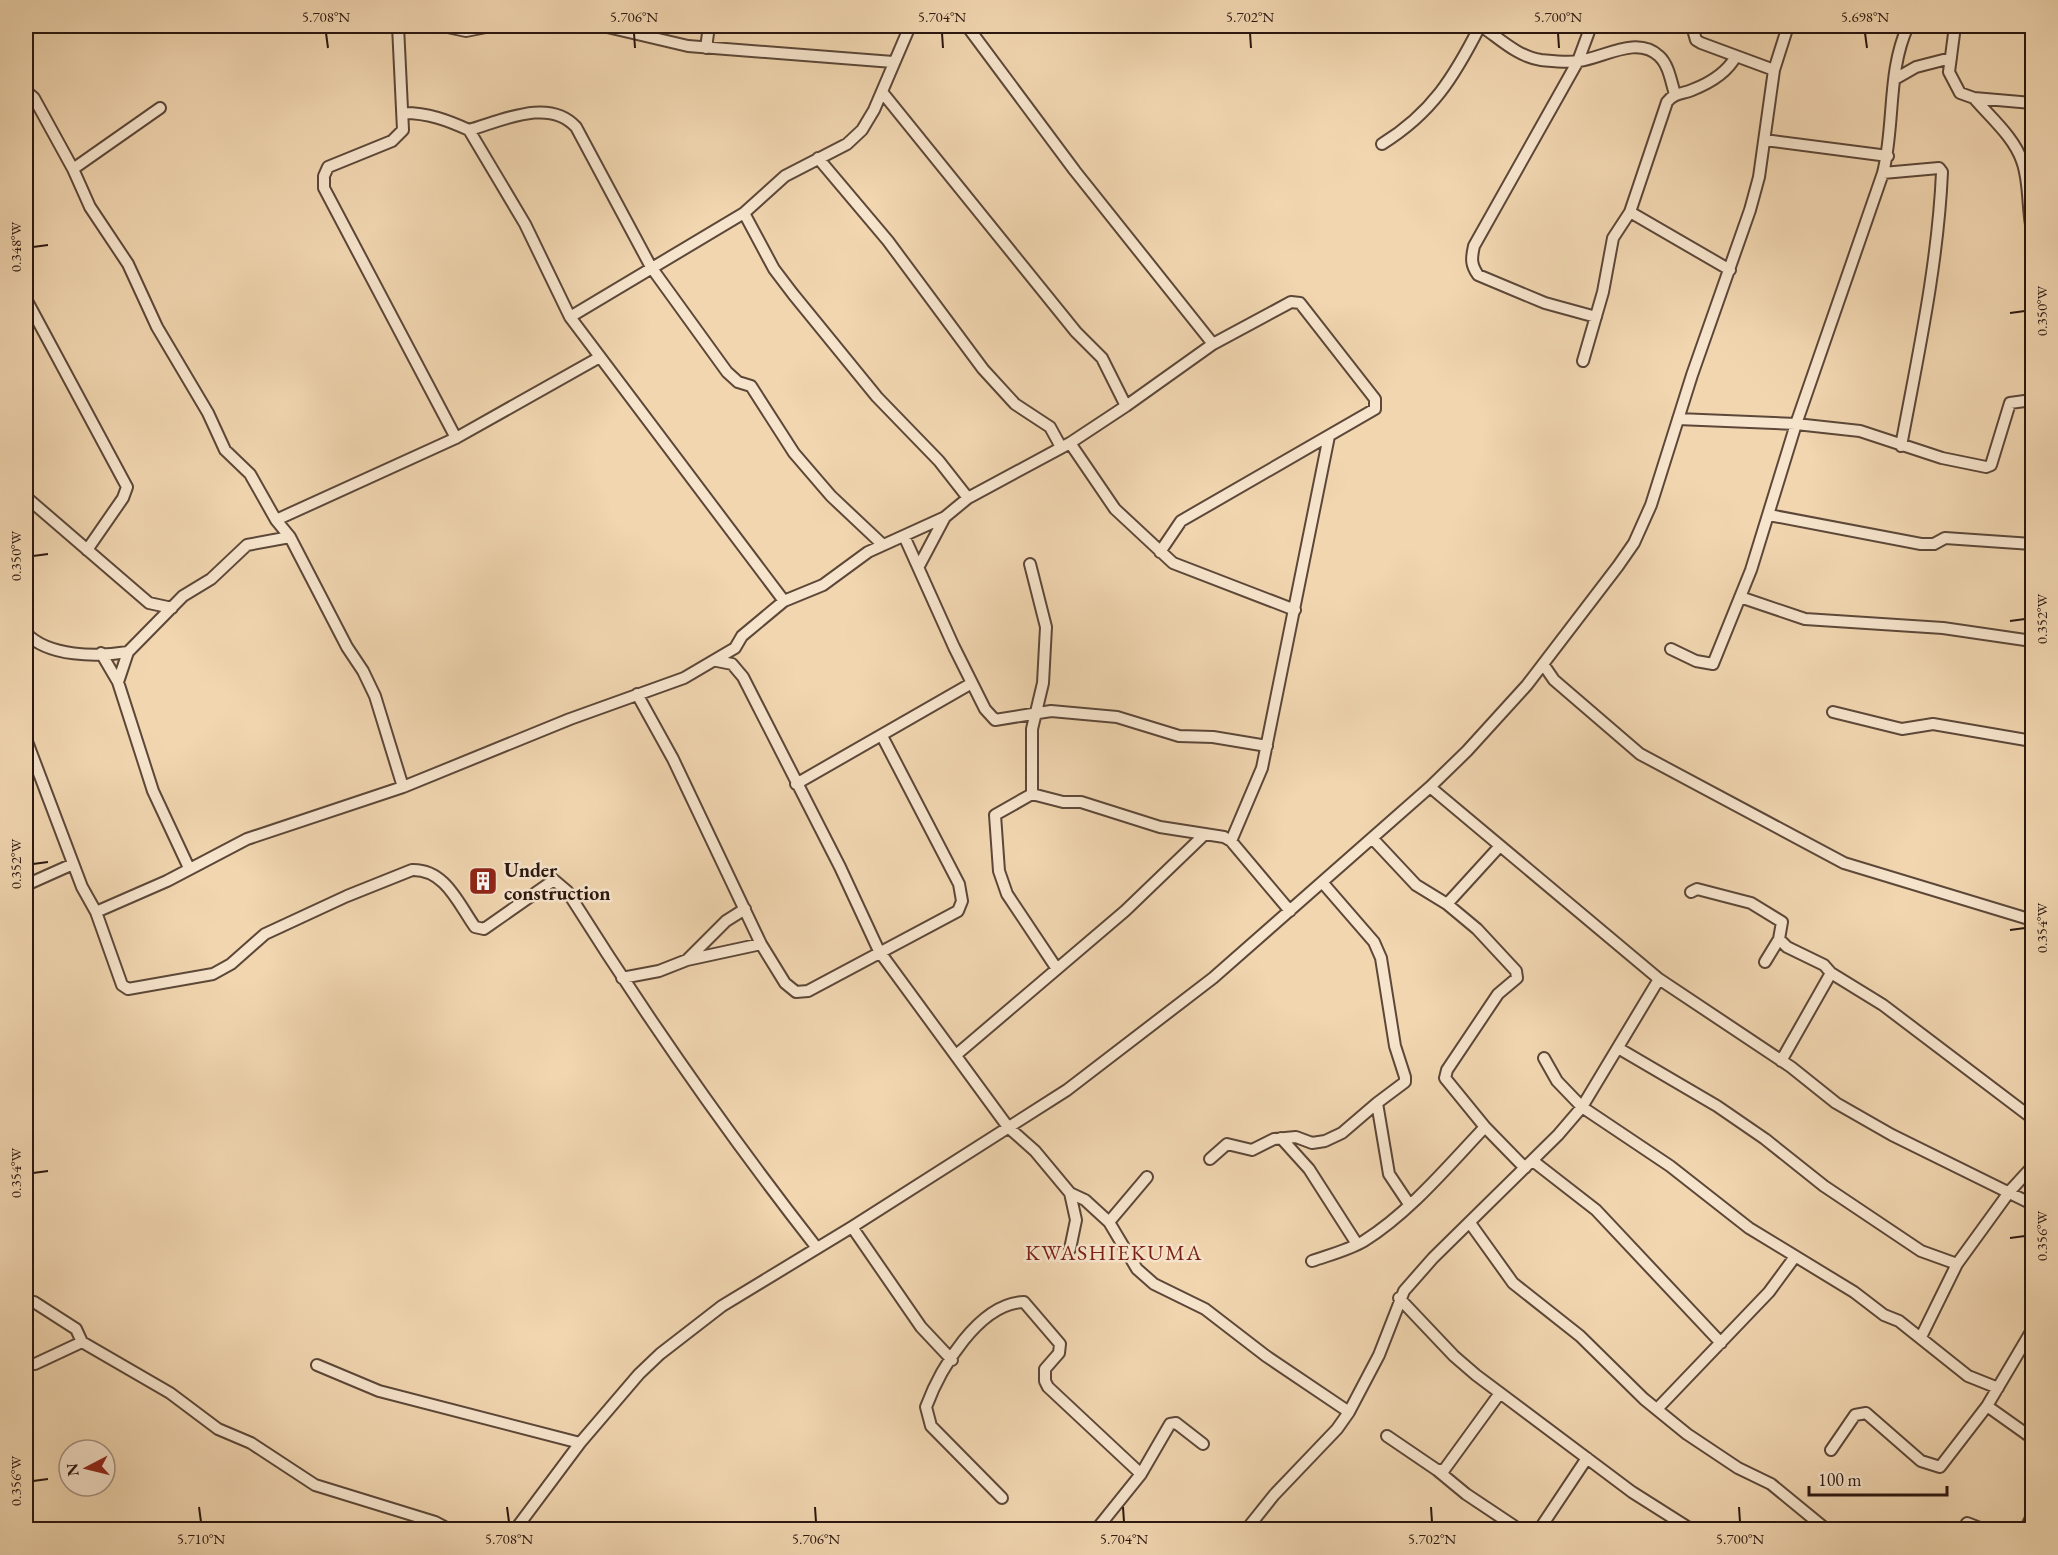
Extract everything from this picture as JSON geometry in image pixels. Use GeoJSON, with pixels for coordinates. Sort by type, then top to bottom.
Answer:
{"type":"FeatureCollection","features":[{"type":"Feature","properties":{"kind":"street"},"geometry":{"type":"LineString","coordinates":[[400,26],[403,130],[399,137],[328,167],[324,176],[324,188],[456,438]]}},
{"type":"Feature","properties":{"kind":"street"},"geometry":{"type":"LineString","coordinates":[[443,26],[466,31],[491,26]]}},
{"type":"Feature","properties":{"kind":"street"},"geometry":{"type":"LineString","coordinates":[[603,26],[672,43],[706,48],[892,62]]}},
{"type":"Feature","properties":{"kind":"street"},"geometry":{"type":"LineString","coordinates":[[706,48],[708,26]]}},
{"type":"Feature","properties":{"kind":"street"},"geometry":{"type":"LineString","coordinates":[[570,317],[744,213],[785,176],[847,144],[862,130],[882,92],[892,62],[910,26]]}},
{"type":"Feature","properties":{"kind":"street"},"geometry":{"type":"LineString","coordinates":[[967,26],[1075,171],[1213,344]]}},
{"type":"Feature","properties":{"kind":"street"},"geometry":{"type":"LineString","coordinates":[[1382,144],[1413,123],[1442,92],[1459,67],[1480,26],[1530,57],[1578,61],[1617,50],[1650,50],[1660,57],[1666,67],[1675,94]]}},
{"type":"Feature","properties":{"kind":"street"},"geometry":{"type":"LineString","coordinates":[[1591,26],[1578,61],[1474,246],[1472,266],[1478,275],[1545,303],[1596,317]]}},
{"type":"Feature","properties":{"kind":"street"},"geometry":{"type":"LineString","coordinates":[[1692,26],[1696,40],[1774,70]]}},
{"type":"Feature","properties":{"kind":"street"},"geometry":{"type":"LineString","coordinates":[[515,1530],[580,1443],[639,1374],[660,1354],[722,1306],[852,1227],[1067,1090],[1213,978],[1430,787],[1467,751],[1543,664],[1634,543],[1651,505],[1759,177],[1774,70],[1788,26]]}},
{"type":"Feature","properties":{"kind":"street"},"geometry":{"type":"LineString","coordinates":[[1671,649],[1695,662],[1713,664],[1740,597],[1769,515],[1796,424],[1883,173],[1888,156],[1901,41],[1908,26]]}},
{"type":"Feature","properties":{"kind":"street"},"geometry":{"type":"LineString","coordinates":[[1955,26],[1949,72],[1953,84],[1960,93],[1974,98],[2032,103]]}},
{"type":"Feature","properties":{"kind":"street"},"geometry":{"type":"LineString","coordinates":[[1583,361],[1596,317],[1613,238],[1630,212],[1667,102],[1675,94],[1691,91],[1722,75],[1736,56]]}},
{"type":"Feature","properties":{"kind":"street"},"geometry":{"type":"LineString","coordinates":[[1895,79],[1916,67],[1950,58]]}},
{"type":"Feature","properties":{"kind":"street"},"geometry":{"type":"LineString","coordinates":[[26,91],[34,98],[73,169],[90,207],[128,264],[157,327],[208,414],[225,450],[250,474],[276,520],[290,537],[375,696],[403,787]]}},
{"type":"Feature","properties":{"kind":"street"},"geometry":{"type":"LineString","coordinates":[[882,92],[1076,332],[1102,358],[1126,406]]}},
{"type":"Feature","properties":{"kind":"street"},"geometry":{"type":"LineString","coordinates":[[1974,98],[2013,144],[2022,161],[2027,209],[2032,230]]}},
{"type":"Feature","properties":{"kind":"street"},"geometry":{"type":"LineString","coordinates":[[73,169],[160,108]]}},
{"type":"Feature","properties":{"kind":"street"},"geometry":{"type":"LineString","coordinates":[[469,130],[525,113],[551,112],[568,118],[576,127],[651,267],[727,372],[738,382],[751,386],[794,453],[831,496],[883,545]]}},
{"type":"Feature","properties":{"kind":"street"},"geometry":{"type":"LineString","coordinates":[[404,113],[421,113],[444,119],[469,130],[525,224],[570,317],[784,601]]}},
{"type":"Feature","properties":{"kind":"street"},"geometry":{"type":"LineString","coordinates":[[1765,140],[1888,156]]}},
{"type":"Feature","properties":{"kind":"street"},"geometry":{"type":"LineString","coordinates":[[818,158],[902,260],[982,369],[1016,404],[1050,427],[1115,509],[1160,552],[1182,567],[1295,610]]}},
{"type":"Feature","properties":{"kind":"street"},"geometry":{"type":"LineString","coordinates":[[1883,173],[1939,168],[1942,172],[1940,224],[1901,446]]}},
{"type":"Feature","properties":{"kind":"street"},"geometry":{"type":"LineString","coordinates":[[1630,212],[1730,270]]}},
{"type":"Feature","properties":{"kind":"street"},"geometry":{"type":"LineString","coordinates":[[744,213],[774,269],[793,294],[877,397],[939,461],[968,498]]}},
{"type":"Feature","properties":{"kind":"street"},"geometry":{"type":"LineString","coordinates":[[26,299],[127,487],[123,498],[87,550]]}},
{"type":"Feature","properties":{"kind":"street"},"geometry":{"type":"LineString","coordinates":[[96,912],[167,881],[247,839],[403,787],[637,694],[684,678],[735,648],[742,636],[784,601],[823,585],[883,545],[945,517],[968,498],[1065,445],[1126,406],[1213,344],[1291,302],[1304,306],[1376,404],[1374,409],[1181,521],[1160,552]]}},
{"type":"Feature","properties":{"kind":"street"},"geometry":{"type":"LineString","coordinates":[[276,520],[456,438],[600,357]]}},
{"type":"Feature","properties":{"kind":"street"},"geometry":{"type":"LineString","coordinates":[[1678,419],[1796,424],[1860,431],[1901,446],[1986,467],[1990,465],[2010,403],[2032,400]]}},
{"type":"Feature","properties":{"kind":"street"},"geometry":{"type":"LineString","coordinates":[[1231,841],[1259,777],[1267,746],[1329,436]]}},
{"type":"Feature","properties":{"kind":"street"},"geometry":{"type":"LineString","coordinates":[[26,497],[149,603],[172,608]]}},
{"type":"Feature","properties":{"kind":"street"},"geometry":{"type":"LineString","coordinates":[[1769,515],[1921,544],[1935,544],[1946,538],[2032,544]]}},
{"type":"Feature","properties":{"kind":"street"},"geometry":{"type":"LineString","coordinates":[[919,566],[945,517]]}},
{"type":"Feature","properties":{"kind":"street"},"geometry":{"type":"LineString","coordinates":[[904,536],[972,683],[985,709],[995,720],[1056,711],[1123,717],[1179,736],[1214,737],[1267,746]]}},
{"type":"Feature","properties":{"kind":"street"},"geometry":{"type":"LineString","coordinates":[[26,633],[42,647],[63,652],[134,649],[183,596],[211,579],[247,545],[290,537]]}},
{"type":"Feature","properties":{"kind":"street"},"geometry":{"type":"LineString","coordinates":[[1030,564],[1046,627],[1043,683],[1034,713],[1032,794]]}},
{"type":"Feature","properties":{"kind":"street"},"geometry":{"type":"LineString","coordinates":[[1740,597],[1805,618],[1943,628],[2032,641]]}},
{"type":"Feature","properties":{"kind":"street"},"geometry":{"type":"LineString","coordinates":[[735,648],[743,677],[840,867],[879,951],[1008,1127],[1035,1151],[1070,1193],[1085,1200],[1108,1222],[1137,1269],[1154,1284],[1205,1309],[1266,1356],[1349,1412]]}},
{"type":"Feature","properties":{"kind":"street"},"geometry":{"type":"LineString","coordinates":[[118,682],[128,651]]}},
{"type":"Feature","properties":{"kind":"street"},"geometry":{"type":"LineString","coordinates":[[101,652],[118,682],[145,772],[189,868]]}},
{"type":"Feature","properties":{"kind":"street"},"geometry":{"type":"LineString","coordinates":[[717,660],[732,664],[743,677]]}},
{"type":"Feature","properties":{"kind":"street"},"geometry":{"type":"LineString","coordinates":[[1543,664],[1554,680],[1640,754],[1834,858],[2032,920]]}},
{"type":"Feature","properties":{"kind":"street"},"geometry":{"type":"LineString","coordinates":[[796,784],[972,683]]}},
{"type":"Feature","properties":{"kind":"street"},"geometry":{"type":"LineString","coordinates":[[637,694],[673,759],[761,944],[785,983],[796,992],[808,991],[958,910],[962,894],[882,736]]}},
{"type":"Feature","properties":{"kind":"street"},"geometry":{"type":"LineString","coordinates":[[1833,712],[1902,729],[1940,724],[2032,741]]}},
{"type":"Feature","properties":{"kind":"street"},"geometry":{"type":"LineString","coordinates":[[26,739],[73,864],[96,912],[122,985],[128,989],[213,974],[231,964],[265,934],[347,896],[412,870],[424,870],[441,878],[475,927],[479,929],[484,929],[554,880],[567,891],[622,978],[738,1147],[817,1248]]}},
{"type":"Feature","properties":{"kind":"street"},"geometry":{"type":"LineString","coordinates":[[1430,787],[1659,979],[1861,1118],[2032,1204]]}},
{"type":"Feature","properties":{"kind":"street"},"geometry":{"type":"LineString","coordinates":[[1057,969],[1007,894],[999,871],[995,815],[1032,794],[1063,802],[1081,802],[1160,827],[1205,834],[1231,841],[1290,911]]}},
{"type":"Feature","properties":{"kind":"street"},"geometry":{"type":"LineString","coordinates":[[956,1055],[1125,911],[1205,834]]}},
{"type":"Feature","properties":{"kind":"street"},"geometry":{"type":"LineString","coordinates":[[1372,838],[1416,885],[1447,904],[1477,929],[1516,971],[1517,978],[1498,994],[1447,1070],[1445,1078],[1485,1127],[1529,1164],[1596,1210],[1721,1342]]}},
{"type":"Feature","properties":{"kind":"street"},"geometry":{"type":"LineString","coordinates":[[1447,904],[1499,847]]}},
{"type":"Feature","properties":{"kind":"street"},"geometry":{"type":"LineString","coordinates":[[26,885],[73,864]]}},
{"type":"Feature","properties":{"kind":"street"},"geometry":{"type":"LineString","coordinates":[[1210,1160],[1227,1144],[1252,1149],[1281,1138],[1296,1137],[1312,1143],[1325,1142],[1342,1133],[1405,1082],[1395,1046],[1382,958],[1374,942],[1322,882]]}},
{"type":"Feature","properties":{"kind":"street"},"geometry":{"type":"LineString","coordinates":[[1691,892],[1697,889],[1751,903],[1782,922],[1779,939],[1765,962]]}},
{"type":"Feature","properties":{"kind":"street"},"geometry":{"type":"LineString","coordinates":[[687,960],[726,921],[745,909]]}},
{"type":"Feature","properties":{"kind":"street"},"geometry":{"type":"LineString","coordinates":[[1779,939],[1787,947],[1824,965],[1831,973],[1883,1005],[2032,1118]]}},
{"type":"Feature","properties":{"kind":"street"},"geometry":{"type":"LineString","coordinates":[[622,978],[659,971],[687,960],[761,944]]}},
{"type":"Feature","properties":{"kind":"street"},"geometry":{"type":"LineString","coordinates":[[1781,1061],[1831,973]]}},
{"type":"Feature","properties":{"kind":"street"},"geometry":{"type":"LineString","coordinates":[[1246,1530],[1274,1495],[1337,1429],[1349,1412],[1379,1355],[1400,1298],[1433,1258],[1529,1164],[1582,1107],[1659,979]]}},
{"type":"Feature","properties":{"kind":"street"},"geometry":{"type":"LineString","coordinates":[[1618,1048],[1717,1106],[1765,1138],[1834,1193],[1921,1251],[1957,1264]]}},
{"type":"Feature","properties":{"kind":"street"},"geometry":{"type":"LineString","coordinates":[[1544,1058],[1557,1081],[1582,1107],[1720,1202],[1749,1228],[1921,1337],[1956,1367],[1998,1388]]}},
{"type":"Feature","properties":{"kind":"street"},"geometry":{"type":"LineString","coordinates":[[1377,1103],[1389,1174],[1409,1204]]}},
{"type":"Feature","properties":{"kind":"street"},"geometry":{"type":"LineString","coordinates":[[1312,1261],[1358,1244],[1409,1204],[1485,1127]]}},
{"type":"Feature","properties":{"kind":"street"},"geometry":{"type":"LineString","coordinates":[[1281,1138],[1309,1169],[1358,1244]]}},
{"type":"Feature","properties":{"kind":"street"},"geometry":{"type":"LineString","coordinates":[[1921,1337],[1957,1264],[2010,1191],[2032,1167]]}},
{"type":"Feature","properties":{"kind":"street"},"geometry":{"type":"LineString","coordinates":[[1108,1222],[1147,1177]]}},
{"type":"Feature","properties":{"kind":"street"},"geometry":{"type":"LineString","coordinates":[[1070,1193],[1076,1220],[1070,1249]]}},
{"type":"Feature","properties":{"kind":"street"},"geometry":{"type":"LineString","coordinates":[[1470,1223],[1513,1283],[1580,1336],[1657,1410],[1687,1434],[1738,1468],[1771,1484],[1814,1525],[1827,1530]]}},
{"type":"Feature","properties":{"kind":"street"},"geometry":{"type":"LineString","coordinates":[[852,1227],[921,1327],[952,1360]]}},
{"type":"Feature","properties":{"kind":"street"},"geometry":{"type":"LineString","coordinates":[[1657,1410],[1768,1292],[1794,1258]]}},
{"type":"Feature","properties":{"kind":"street"},"geometry":{"type":"LineString","coordinates":[[1400,1298],[1454,1356],[1500,1393],[1632,1492],[1692,1530]]}},
{"type":"Feature","properties":{"kind":"street"},"geometry":{"type":"LineString","coordinates":[[34,1302],[76,1329],[82,1342],[170,1393],[218,1429],[251,1443],[315,1485],[435,1522],[450,1530]]}},
{"type":"Feature","properties":{"kind":"street"},"geometry":{"type":"LineString","coordinates":[[1002,1498],[929,1421],[926,1407],[930,1396],[952,1360],[983,1318],[1017,1302],[1024,1302],[1060,1344],[1059,1353],[1045,1369],[1045,1381],[1048,1387],[1141,1474]]}},
{"type":"Feature","properties":{"kind":"street"},"geometry":{"type":"LineString","coordinates":[[1831,1450],[1855,1415],[1866,1413],[1921,1461],[1940,1467],[1987,1406],[2032,1330]]}},
{"type":"Feature","properties":{"kind":"street"},"geometry":{"type":"LineString","coordinates":[[35,1364],[82,1342]]}},
{"type":"Feature","properties":{"kind":"street"},"geometry":{"type":"LineString","coordinates":[[317,1365],[379,1391],[580,1443]]}},
{"type":"Feature","properties":{"kind":"street"},"geometry":{"type":"LineString","coordinates":[[1437,1470],[1444,1470],[1500,1393]]}},
{"type":"Feature","properties":{"kind":"street"},"geometry":{"type":"LineString","coordinates":[[1987,1406],[2032,1438]]}},
{"type":"Feature","properties":{"kind":"street"},"geometry":{"type":"LineString","coordinates":[[1096,1530],[1141,1474],[1170,1424],[1176,1423],[1181,1426],[1203,1444]]}},
{"type":"Feature","properties":{"kind":"street"},"geometry":{"type":"LineString","coordinates":[[1387,1436],[1520,1530]]}},
{"type":"Feature","properties":{"kind":"street"},"geometry":{"type":"LineString","coordinates":[[1539,1530],[1587,1458]]}},
{"type":"Feature","properties":{"kind":"street"},"geometry":{"type":"LineString","coordinates":[[2025,1530],[2032,1516]]}},
{"type":"Feature","properties":{"kind":"street"},"geometry":{"type":"LineString","coordinates":[[1963,1530],[1967,1523],[1985,1530]]}},
{"type":"Feature","properties":{"kind":"place","name":"Under construction"},"geometry":{"type":"Point","coordinates":[483,881]}},
{"type":"Feature","properties":{"kind":"district","name":"KWASHIEKUMA"},"geometry":{"type":"Point","coordinates":[1114,1252]}}]}
